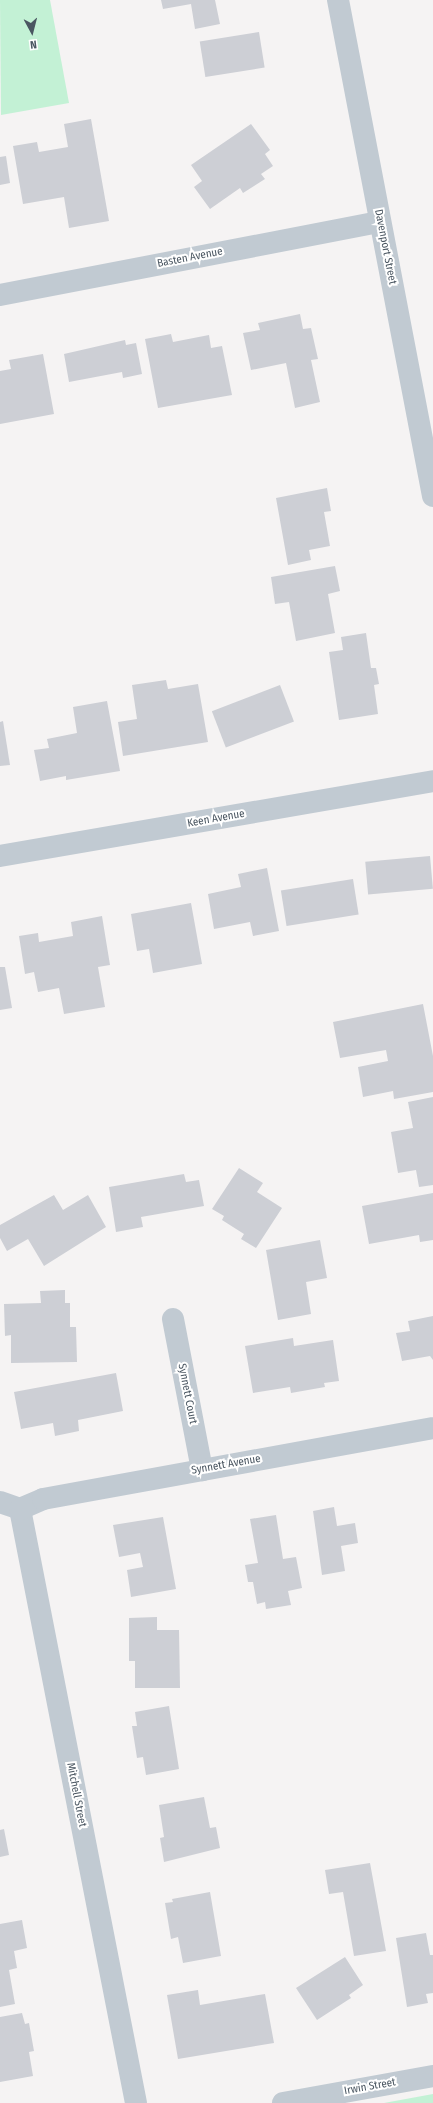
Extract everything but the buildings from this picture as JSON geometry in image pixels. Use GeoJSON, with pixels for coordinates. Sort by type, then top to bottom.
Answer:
{"type":"FeatureCollection","features":[{"type":"Feature","properties":{"kind":"street","name":"Davenport Street"},"geometry":{"type":"LineString","coordinates":[[338,0],[433,497]]}},
{"type":"Feature","properties":{"kind":"street","name":"Basten Avenue"},"geometry":{"type":"LineString","coordinates":[[0,295],[380,222]]}},
{"type":"Feature","properties":{"kind":"street","name":"Keen Avenue"},"geometry":{"type":"LineString","coordinates":[[0,856],[433,781]]}},
{"type":"Feature","properties":{"kind":"street","name":"Synnett Court"},"geometry":{"type":"LineString","coordinates":[[173,1318],[202,1470]]}},
{"type":"Feature","properties":{"kind":"street","name":"Synnett Avenue"},"geometry":{"type":"LineString","coordinates":[[20,1509],[43,1499],[433,1428]]}},
{"type":"Feature","properties":{"kind":"street"},"geometry":{"type":"LineString","coordinates":[[0,1502],[20,1509]]}},
{"type":"Feature","properties":{"kind":"street","name":"Mitchell Street"},"geometry":{"type":"LineString","coordinates":[[20,1509],[136,2103]]}},
{"type":"Feature","properties":{"kind":"street","name":"Irwin Street"},"geometry":{"type":"LineString","coordinates":[[283,2103],[433,2076]]}},
{"type":"Feature","properties":{"kind":"green space"},"geometry":{"type":"Polygon","coordinates":[[[0,0],[50,0],[69,103],[1,115],[0,0]]]}},
{"type":"Feature","properties":{"kind":"green space"},"geometry":{"type":"Polygon","coordinates":[[[433,2094],[433,2103],[384,2103],[433,2094]]]}}]}
